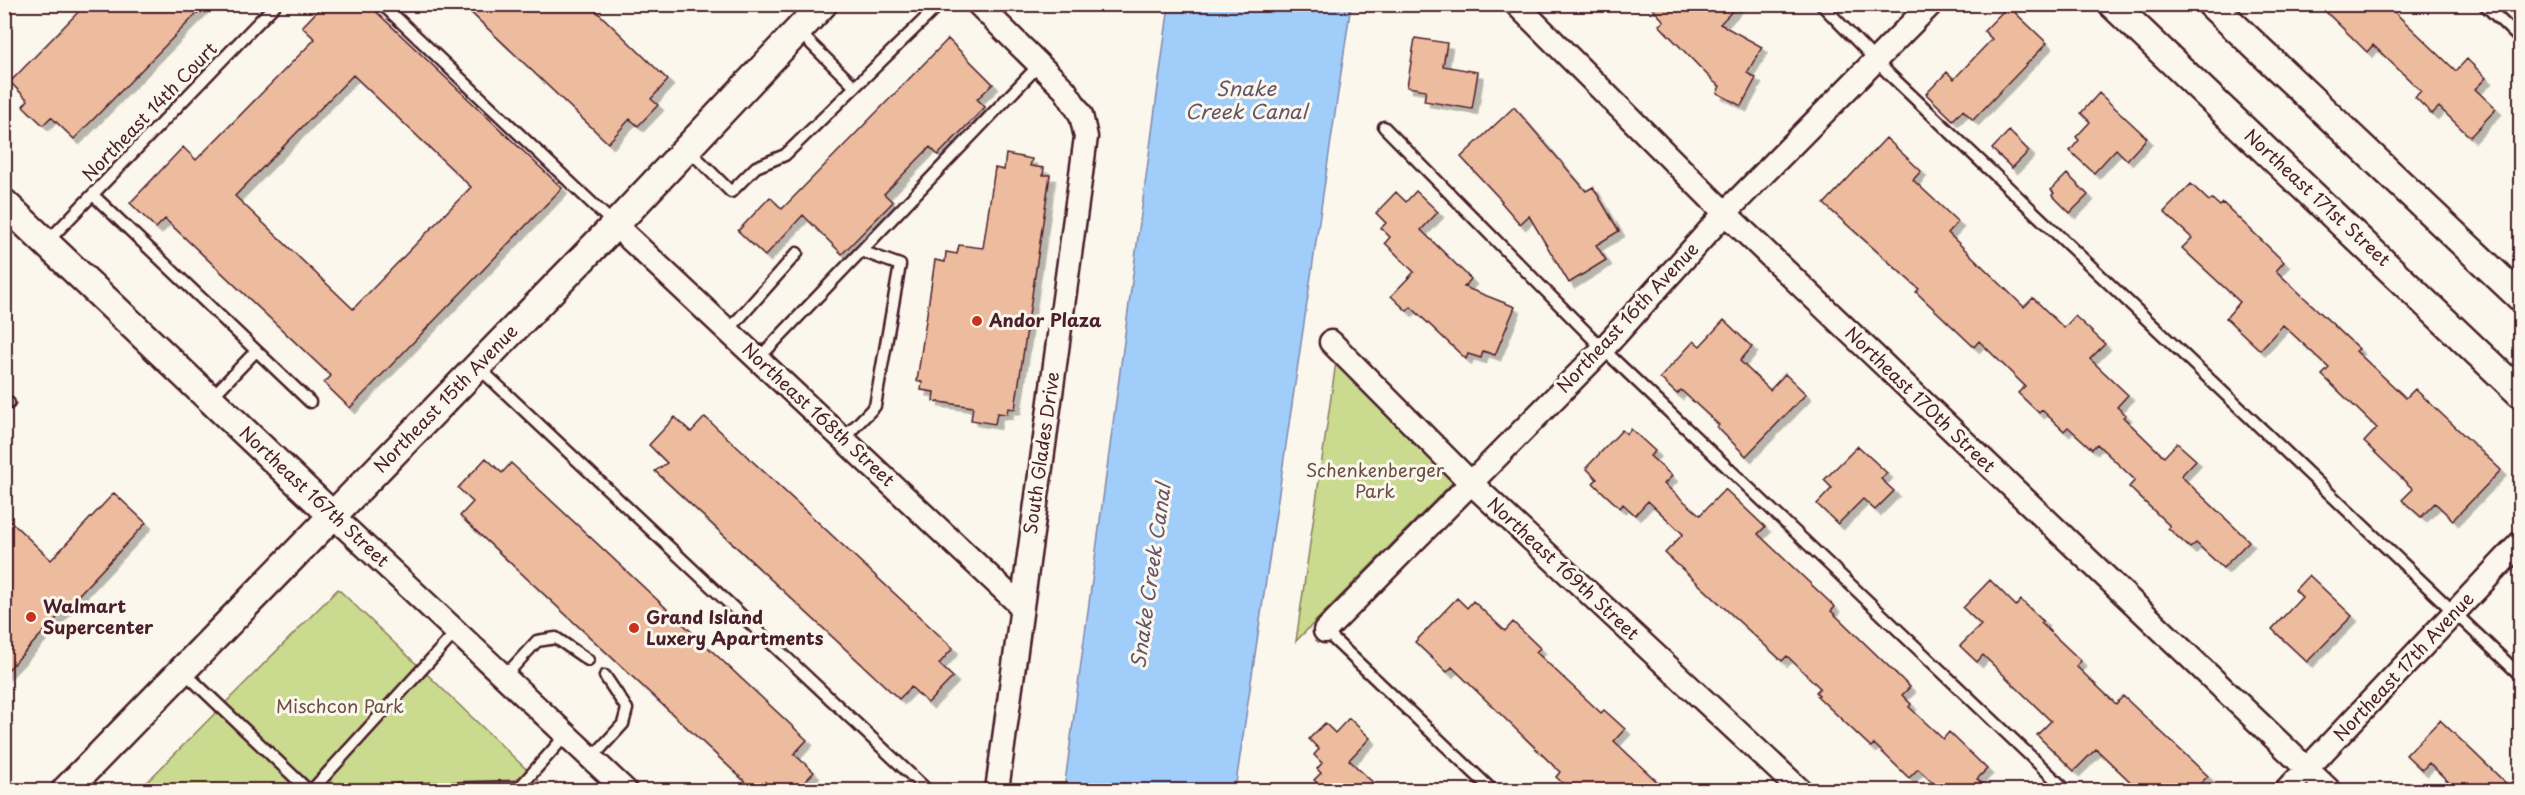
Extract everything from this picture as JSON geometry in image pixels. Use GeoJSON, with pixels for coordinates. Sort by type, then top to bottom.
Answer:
{"type":"FeatureCollection","features":[{"type":"Feature","properties":{"kind":"street","name":"Northeast 15th Avenue"},"geometry":{"type":"LineString","coordinates":[[66,790],[615,225],[823,4]]}},
{"type":"Feature","properties":{"kind":"street"},"geometry":{"type":"LineString","coordinates":[[978,4],[1040,65]]}},
{"type":"Feature","properties":{"kind":"street","name":"Northeast 170th Street"},"geometry":{"type":"LineString","coordinates":[[1516,4],[1725,213],[2329,790]]}},
{"type":"Feature","properties":{"kind":"street","name":"Northeast 16th Avenue"},"geometry":{"type":"LineString","coordinates":[[1325,631],[1603,349],[1725,213],[1931,4]]}},
{"type":"Feature","properties":{"kind":"street","name":"Northeast 171st Street"},"geometry":{"type":"LineString","coordinates":[[2112,4],[2520,393]]}},
{"type":"Feature","properties":{"kind":"street"},"geometry":{"type":"LineString","coordinates":[[2211,4],[2520,297]]}},
{"type":"Feature","properties":{"kind":"street","name":"South Glades Drive"},"geometry":{"type":"LineString","coordinates":[[997,790],[1086,137],[1081,115],[1065,90],[1040,65]]}},
{"type":"Feature","properties":{"kind":"street","name":"Northeast 167th Street"},"geometry":{"type":"LineString","coordinates":[[4,203],[625,790]]}},
{"type":"Feature","properties":{"kind":"street","name":"Northeast 168th Street"},"geometry":{"type":"LineString","coordinates":[[615,225],[1021,606]]}},
{"type":"Feature","properties":{"kind":"street","name":"Northeast 169th Street"},"geometry":{"type":"LineString","coordinates":[[1331,342],[1470,482],[1800,790]]}},
{"type":"Feature","properties":{"kind":"street","name":"Northeast 17th Avenue"},"geometry":{"type":"LineString","coordinates":[[2288,790],[2520,543]]}},
{"type":"Feature","properties":{"kind":"lane","name":"Northeast 14th Court"},"geometry":{"type":"LineString","coordinates":[[47,243],[276,4]]}},
{"type":"Feature","properties":{"kind":"lane"},"geometry":{"type":"LineString","coordinates":[[382,4],[615,225]]}},
{"type":"Feature","properties":{"kind":"lane"},"geometry":{"type":"LineString","coordinates":[[687,148],[731,192],[756,166],[785,155],[940,4]]}},
{"type":"Feature","properties":{"kind":"lane"},"geometry":{"type":"LineString","coordinates":[[1821,4],[2520,675]]}},
{"type":"Feature","properties":{"kind":"lane"},"geometry":{"type":"LineString","coordinates":[[2484,4],[2520,39]]}},
{"type":"Feature","properties":{"kind":"lane"},"geometry":{"type":"LineString","coordinates":[[798,31],[855,87]]}},
{"type":"Feature","properties":{"kind":"lane"},"geometry":{"type":"LineString","coordinates":[[758,359],[1040,65]]}},
{"type":"Feature","properties":{"kind":"lane"},"geometry":{"type":"LineString","coordinates":[[1384,127],[1603,349],[2067,790]]}},
{"type":"Feature","properties":{"kind":"lane"},"geometry":{"type":"LineString","coordinates":[[93,195],[310,402]]}},
{"type":"Feature","properties":{"kind":"lane"},"geometry":{"type":"LineString","coordinates":[[843,439],[875,406],[900,265],[861,251]]}},
{"type":"Feature","properties":{"kind":"lane"},"geometry":{"type":"LineString","coordinates":[[728,331],[797,253]]}},
{"type":"Feature","properties":{"kind":"lane"},"geometry":{"type":"LineString","coordinates":[[210,398],[256,351]]}},
{"type":"Feature","properties":{"kind":"lane"},"geometry":{"type":"LineString","coordinates":[[478,367],[927,790]]}},
{"type":"Feature","properties":{"kind":"lane"},"geometry":{"type":"LineString","coordinates":[[1325,631],[1491,790]]}},
{"type":"Feature","properties":{"kind":"lane"},"geometry":{"type":"LineString","coordinates":[[182,671],[310,790],[456,632]]}},
{"type":"Feature","properties":{"kind":"lane"},"geometry":{"type":"LineString","coordinates":[[504,677],[537,641],[556,638],[588,660]]}},
{"type":"Feature","properties":{"kind":"lane"},"geometry":{"type":"LineString","coordinates":[[591,759],[623,724],[627,709],[605,676]]}},
{"type":"Feature","properties":{"kind":"lane"},"geometry":{"type":"LineString","coordinates":[[398,790],[520,787],[566,735]]}},
{"type":"Feature","properties":{"kind":"green space","name":"Schenkenberger Park"},"geometry":{"type":"Polygon","coordinates":[[[1336,362],[1454,481],[1296,641],[1336,362]]]}},
{"type":"Feature","properties":{"kind":"green space","name":"Mischcon Park"},"geometry":{"type":"Polygon","coordinates":[[[338,589],[548,790],[139,790],[338,589]]]}},
{"type":"Feature","properties":{"kind":"water","name":"Snake Creek Canal"},"geometry":{"type":"Polygon","coordinates":[[[1169,5],[1351,5],[1235,790],[1064,790],[1169,5]]]}},
{"type":"Feature","properties":{"kind":"building"},"geometry":{"type":"Polygon","coordinates":[[[86,4],[206,4],[74,139],[51,117],[43,125],[23,106],[28,100],[10,82],[86,4]]]}},
{"type":"Feature","properties":{"kind":"building"},"geometry":{"type":"Polygon","coordinates":[[[324,4],[368,4],[562,188],[350,408],[324,383],[331,376],[165,219],[156,228],[130,203],[183,147],[196,160],[315,39],[302,27],[324,4]],[[353,75],[235,196],[353,309],[471,187],[353,75]]]}},
{"type":"Feature","properties":{"kind":"building"},"geometry":{"type":"Polygon","coordinates":[[[462,4],[589,4],[668,80],[651,99],[658,105],[638,126],[630,119],[608,143],[462,4]]]}},
{"type":"Feature","properties":{"kind":"building"},"geometry":{"type":"Polygon","coordinates":[[[1648,4],[1739,4],[1720,24],[1762,47],[1747,73],[1756,78],[1741,106],[1717,93],[1720,86],[1659,25],[1664,21],[1648,4]]]}},
{"type":"Feature","properties":{"kind":"building"},"geometry":{"type":"Polygon","coordinates":[[[2318,4],[2386,4],[2456,71],[2467,59],[2486,78],[2475,89],[2496,109],[2470,137],[2439,107],[2432,114],[2415,97],[2421,91],[2373,45],[2367,52],[2318,4]]]}},
{"type":"Feature","properties":{"kind":"building"},"geometry":{"type":"Polygon","coordinates":[[[2008,6],[2047,43],[1973,120],[1963,110],[1953,120],[1926,94],[1947,72],[1954,79],[1992,39],[1984,31],[2008,6]]]}},
{"type":"Feature","properties":{"kind":"building"},"geometry":{"type":"Polygon","coordinates":[[[1415,38],[1447,43],[1443,66],[1478,72],[1472,109],[1424,101],[1426,90],[1407,87],[1415,38]]]}},
{"type":"Feature","properties":{"kind":"building"},"geometry":{"type":"Polygon","coordinates":[[[948,39],[993,84],[977,99],[985,107],[938,155],[930,147],[884,194],[893,202],[842,254],[803,215],[765,256],[738,231],[770,197],[782,209],[948,39]]]}},
{"type":"Feature","properties":{"kind":"building"},"geometry":{"type":"Polygon","coordinates":[[[2099,93],[2147,138],[2127,160],[2116,149],[2094,173],[2070,151],[2079,140],[2076,137],[2090,122],[2081,113],[2099,93]]]}},
{"type":"Feature","properties":{"kind":"building"},"geometry":{"type":"Polygon","coordinates":[[[1514,107],[1586,191],[1593,187],[1619,231],[1596,245],[1606,260],[1569,283],[1529,216],[1520,224],[1461,157],[1514,107]]]}},
{"type":"Feature","properties":{"kind":"building"},"geometry":{"type":"Polygon","coordinates":[[[2009,131],[2029,151],[2012,168],[1992,149],[2009,131]]]}},
{"type":"Feature","properties":{"kind":"building"},"geometry":{"type":"Polygon","coordinates":[[[1886,138],[1921,171],[1913,180],[1958,222],[1948,233],[2024,307],[2033,298],[2064,328],[2075,316],[2105,344],[2090,359],[2128,395],[2117,407],[2126,415],[2123,417],[2164,457],[2177,443],[2196,460],[2181,476],[2249,541],[2223,568],[2196,543],[2190,548],[2168,528],[2170,526],[2129,487],[2135,480],[2097,444],[2092,449],[2068,427],[2064,431],[2042,410],[2039,413],[2018,393],[2025,386],[1979,341],[1974,347],[1916,292],[1919,289],[1824,204],[1886,138]]]}},
{"type":"Feature","properties":{"kind":"building","name":"Andor Plaza"},"geometry":{"type":"Polygon","coordinates":[[[1006,154],[1032,159],[1030,166],[1044,168],[1043,175],[1050,175],[1015,409],[1008,408],[1007,414],[997,413],[995,424],[971,420],[973,407],[933,401],[934,392],[921,390],[922,382],[917,381],[935,260],[945,262],[946,252],[957,254],[959,245],[983,248],[995,168],[1004,170],[1006,154]]]}},
{"type":"Feature","properties":{"kind":"building"},"geometry":{"type":"Polygon","coordinates":[[[2067,174],[2088,195],[2070,213],[2052,195],[2054,193],[2051,190],[2067,174]]]}},
{"type":"Feature","properties":{"kind":"building"},"geometry":{"type":"Polygon","coordinates":[[[2191,184],[2209,201],[2212,199],[2220,206],[2223,203],[2284,262],[2276,271],[2359,349],[2356,351],[2406,398],[2415,389],[2501,470],[2453,520],[2435,503],[2421,517],[2402,500],[2413,489],[2364,442],[2377,428],[2322,375],[2329,368],[2283,325],[2260,350],[2226,318],[2240,302],[2182,248],[2192,238],[2164,212],[2191,184]]]}},
{"type":"Feature","properties":{"kind":"building"},"geometry":{"type":"Polygon","coordinates":[[[1416,191],[1438,212],[1421,230],[1471,279],[1464,287],[1515,307],[1495,355],[1483,351],[1481,358],[1468,354],[1466,359],[1411,307],[1407,311],[1391,296],[1414,272],[1385,243],[1390,237],[1381,228],[1386,223],[1376,213],[1396,192],[1406,202],[1416,191]]]}},
{"type":"Feature","properties":{"kind":"building"},"geometry":{"type":"Polygon","coordinates":[[[1724,320],[1752,347],[1740,361],[1770,390],[1785,374],[1806,394],[1746,456],[1717,427],[1719,425],[1681,390],[1677,394],[1660,378],[1694,341],[1700,346],[1724,320]]]}},
{"type":"Feature","properties":{"kind":"building"},"geometry":{"type":"Polygon","coordinates":[[[675,417],[691,432],[705,417],[953,648],[939,664],[953,677],[928,703],[911,687],[899,699],[655,471],[667,463],[649,445],[675,417]]]}},
{"type":"Feature","properties":{"kind":"building"},"geometry":{"type":"Polygon","coordinates":[[[1631,429],[1655,451],[1650,456],[1672,476],[1664,484],[1700,515],[1725,489],[1765,527],[1758,534],[1835,607],[1831,611],[1910,687],[1902,695],[1911,704],[1909,707],[1943,739],[1949,732],[1987,769],[1977,779],[1989,790],[1941,790],[1918,769],[1909,778],[1874,744],[1871,747],[1817,696],[1819,695],[1816,692],[1820,688],[1787,656],[1782,661],[1665,553],[1683,534],[1648,501],[1635,515],[1623,504],[1620,508],[1593,483],[1597,479],[1586,468],[1622,430],[1627,434],[1631,429]]]}},
{"type":"Feature","properties":{"kind":"building"},"geometry":{"type":"Polygon","coordinates":[[[1858,446],[1887,473],[1881,479],[1894,491],[1875,510],[1863,499],[1838,524],[1817,504],[1832,488],[1824,480],[1858,446]]]}},
{"type":"Feature","properties":{"kind":"building","name":"Grand Island Luxery Apartments"},"geometry":{"type":"Polygon","coordinates":[[[486,458],[502,473],[511,463],[807,740],[794,754],[814,772],[797,790],[774,790],[765,782],[754,790],[460,516],[473,502],[458,488],[486,458]]]}},
{"type":"Feature","properties":{"kind":"building","name":"Walmart Supercenter"},"geometry":{"type":"Polygon","coordinates":[[[114,493],[146,523],[4,674],[4,515],[51,560],[114,493]]]}},
{"type":"Feature","properties":{"kind":"building"},"geometry":{"type":"Polygon","coordinates":[[[2309,575],[2352,616],[2307,662],[2272,629],[2302,597],[2295,590],[2309,575]]]}},
{"type":"Feature","properties":{"kind":"building"},"geometry":{"type":"Polygon","coordinates":[[[1990,580],[2016,606],[2021,600],[2043,621],[2041,623],[2081,661],[2076,666],[2116,704],[2123,696],[2208,776],[2194,790],[2139,790],[2096,749],[2074,771],[2037,735],[2051,721],[1983,655],[1977,662],[1960,646],[1981,625],[1963,608],[1990,580]]]}},
{"type":"Feature","properties":{"kind":"building"},"geometry":{"type":"Polygon","coordinates":[[[1457,598],[1467,608],[1473,601],[1505,631],[1513,622],[1540,648],[1536,652],[1601,713],[1604,710],[1625,729],[1614,741],[1666,790],[1570,790],[1556,777],[1560,772],[1452,667],[1447,672],[1415,642],[1457,598]]]}},
{"type":"Feature","properties":{"kind":"building"},"geometry":{"type":"Polygon","coordinates":[[[1349,718],[1370,738],[1349,760],[1381,790],[1325,790],[1314,780],[1321,773],[1317,769],[1322,763],[1314,755],[1319,749],[1309,739],[1325,723],[1335,733],[1349,718]]]}},
{"type":"Feature","properties":{"kind":"building"},"geometry":{"type":"Polygon","coordinates":[[[2440,720],[2513,790],[2457,790],[2429,763],[2422,770],[2406,755],[2440,720]]]}},
{"type":"Feature","properties":{"kind":"place","name":"Andor Plaza"},"geometry":{"type":"Point","coordinates":[977,321]}},
{"type":"Feature","properties":{"kind":"place","name":"Walmart Supercenter"},"geometry":{"type":"Point","coordinates":[31,617]}},
{"type":"Feature","properties":{"kind":"place","name":"Grand Island Luxery Apartments"},"geometry":{"type":"Point","coordinates":[634,628]}}]}
